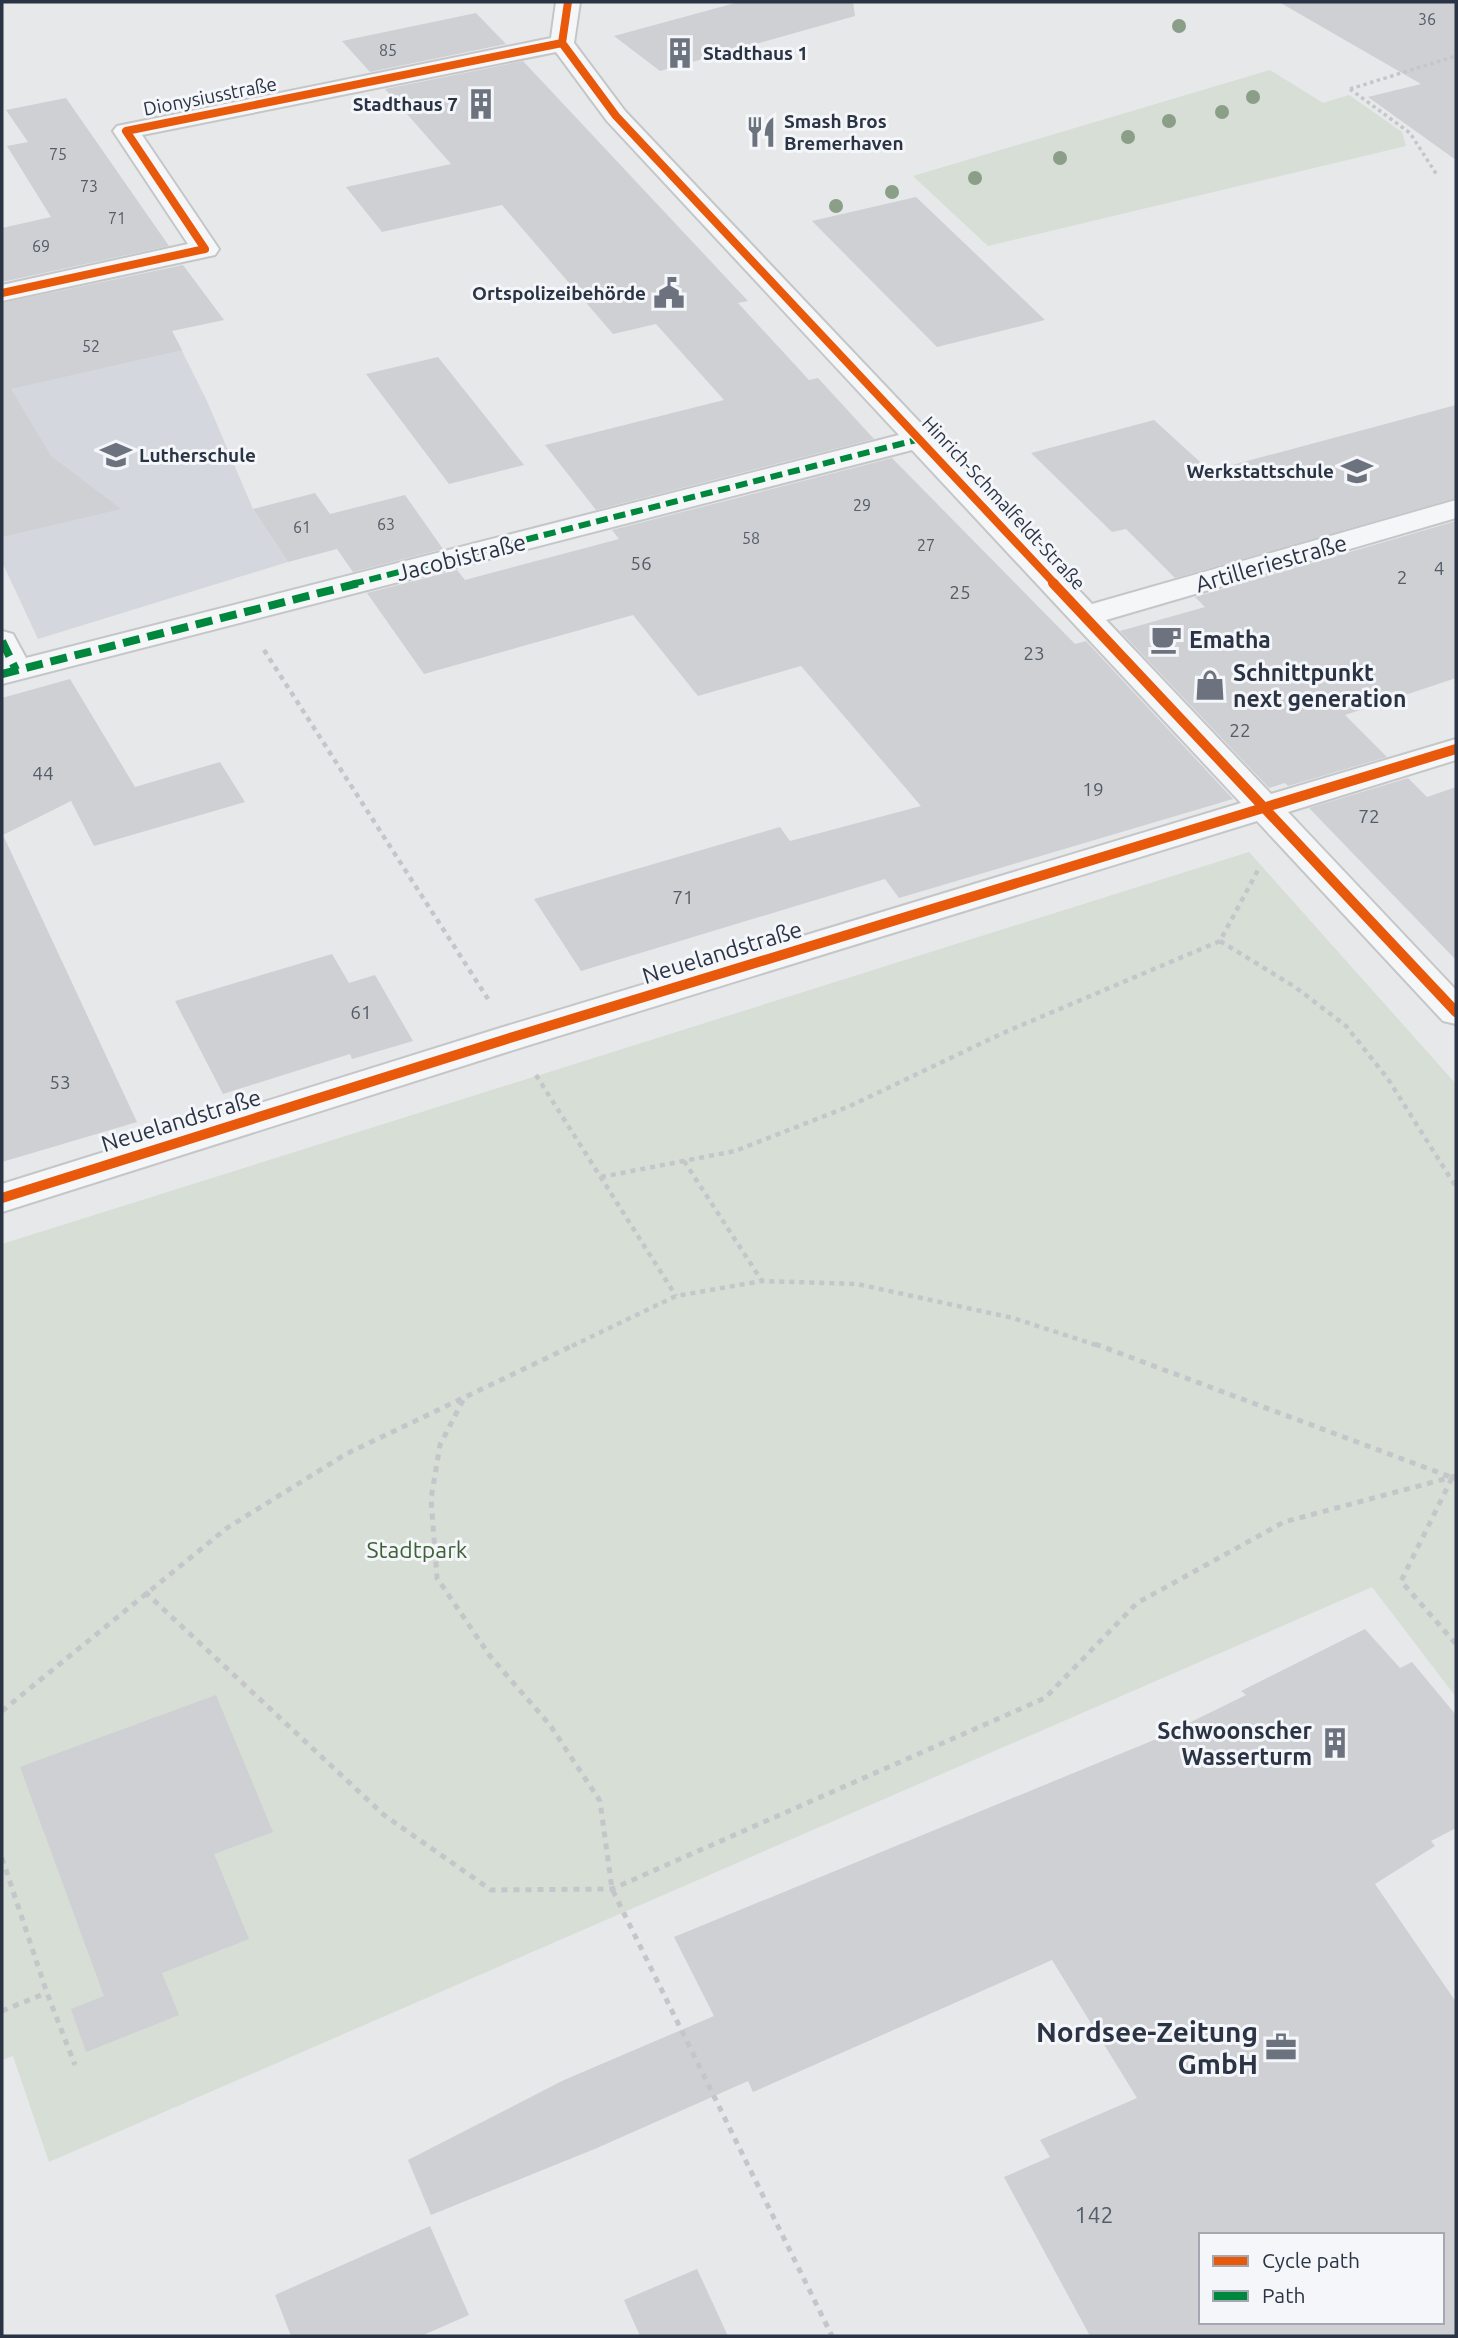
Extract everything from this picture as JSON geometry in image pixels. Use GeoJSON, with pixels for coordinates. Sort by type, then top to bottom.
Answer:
{"type":"FeatureCollection","features":[{"type":"Feature","properties":{"kind":"street"},"geometry":{"type":"LineString","coordinates":[[562,43],[568,2]]}},
{"type":"Feature","properties":{"kind":"street","name":"Dionysiusstraße"},"geometry":{"type":"LineString","coordinates":[[2,293],[205,249],[126,131],[562,43]]}},
{"type":"Feature","properties":{"kind":"street","name":"Hinrich-Schmalfeldt-Straße"},"geometry":{"type":"LineString","coordinates":[[562,43],[616,116],[1456,1012]]}},
{"type":"Feature","properties":{"kind":"street","name":"Jacobistraße"},"geometry":{"type":"LineString","coordinates":[[9,672],[920,439]]}},
{"type":"Feature","properties":{"kind":"street","name":"Artilleriestraße"},"geometry":{"type":"LineString","coordinates":[[1085,616],[1456,509]]}},
{"type":"Feature","properties":{"kind":"street"},"geometry":{"type":"LineString","coordinates":[[2,642],[9,672]]}},
{"type":"Feature","properties":{"kind":"street","name":"Neuelandstraße"},"geometry":{"type":"LineString","coordinates":[[2,1198],[513,1037],[1275,818],[1456,749]]}},
{"type":"Feature","properties":{"kind":"path"},"geometry":{"type":"LineString","coordinates":[[1437,175],[1410,133],[1350,89],[1456,55]]}},
{"type":"Feature","properties":{"kind":"path"},"geometry":{"type":"LineString","coordinates":[[240,613],[676,1296]]}},
{"type":"Feature","properties":{"kind":"path"},"geometry":{"type":"LineString","coordinates":[[601,1177],[735,1151],[850,1106],[1003,1032],[1220,941],[1259,867],[1275,818]]}},
{"type":"Feature","properties":{"kind":"path"},"geometry":{"type":"LineString","coordinates":[[1220,941],[1295,987],[1346,1026],[1388,1079],[1456,1187]]}},
{"type":"Feature","properties":{"kind":"path"},"geometry":{"type":"LineString","coordinates":[[684,1161],[762,1281]]}},
{"type":"Feature","properties":{"kind":"path"},"geometry":{"type":"LineString","coordinates":[[2,1711],[145,1591],[227,1528],[346,1454],[464,1400],[676,1296],[762,1281],[857,1284],[1013,1318],[1079,1338],[1455,1478]]}},
{"type":"Feature","properties":{"kind":"path"},"geometry":{"type":"LineString","coordinates":[[464,1400],[440,1445],[431,1499],[437,1578],[491,1656],[550,1725],[600,1801],[612,1889],[832,2336]]}},
{"type":"Feature","properties":{"kind":"path"},"geometry":{"type":"LineString","coordinates":[[1455,1478],[1401,1581],[1456,1644]]}},
{"type":"Feature","properties":{"kind":"path"},"geometry":{"type":"LineString","coordinates":[[145,1591],[384,1815],[491,1890],[612,1889],[1045,1698],[1138,1603],[1284,1522],[1455,1478]]}},
{"type":"Feature","properties":{"kind":"path"},"geometry":{"type":"LineString","coordinates":[[2,1858],[47,1993],[75,2065]]}},
{"type":"Feature","properties":{"kind":"path"},"geometry":{"type":"LineString","coordinates":[[2,2011],[47,1993]]}},
{"type":"Feature","properties":{"kind":"shaded area","name":"Lutherschule"},"geometry":{"type":"Polygon","coordinates":[[[131,303],[163,317],[172,331],[207,401],[253,509],[288,562],[38,639],[2,562],[2,332],[131,303]]]}},
{"type":"Feature","properties":{"kind":"green space"},"geometry":{"type":"Polygon","coordinates":[[[1270,70],[1323,103],[1349,95],[1402,132],[1406,146],[988,246],[913,176],[1270,70]]]}},
{"type":"Feature","properties":{"kind":"green space","name":"Stadtpark"},"geometry":{"type":"Polygon","coordinates":[[[1249,852],[1456,1084],[1456,1697],[1372,1587],[49,2162],[13,2056],[2,2060],[2,1244],[1249,852]]]}},
{"type":"Feature","properties":{"kind":"building","name":"Stadthaus 1"},"geometry":{"type":"Polygon","coordinates":[[[739,2],[853,2],[855,16],[660,71],[614,36],[739,2]]]}},
{"type":"Feature","properties":{"kind":"building"},"geometry":{"type":"Polygon","coordinates":[[[1279,2],[1456,2],[1456,160],[1368,97],[1421,84],[1279,2]]]}},
{"type":"Feature","properties":{"kind":"building"},"geometry":{"type":"Polygon","coordinates":[[[476,13],[506,44],[370,72],[342,41],[476,13]]]}},
{"type":"Feature","properties":{"kind":"building"},"geometry":{"type":"Polygon","coordinates":[[[523,61],[748,301],[738,303],[809,380],[818,378],[874,439],[596,510],[545,445],[724,400],[656,324],[613,334],[502,205],[382,232],[346,187],[451,164],[385,89],[523,61]]]}},
{"type":"Feature","properties":{"kind":"building"},"geometry":{"type":"Polygon","coordinates":[[[66,98],[169,246],[2,282],[2,228],[51,217],[7,146],[28,142],[6,110],[66,98]]]}},
{"type":"Feature","properties":{"kind":"building"},"geometry":{"type":"Polygon","coordinates":[[[916,197],[1045,320],[937,347],[812,221],[916,197]]]}},
{"type":"Feature","properties":{"kind":"building"},"geometry":{"type":"Polygon","coordinates":[[[183,265],[224,320],[172,331],[182,350],[11,389],[51,456],[121,509],[2,537],[2,303],[183,265]]]}},
{"type":"Feature","properties":{"kind":"building"},"geometry":{"type":"Polygon","coordinates":[[[438,357],[524,465],[449,484],[366,374],[438,357]]]}},
{"type":"Feature","properties":{"kind":"building"},"geometry":{"type":"Polygon","coordinates":[[[1456,405],[1456,498],[1175,578],[1126,529],[1112,532],[1031,453],[1154,420],[1210,471],[1456,405]]]}},
{"type":"Feature","properties":{"kind":"building"},"geometry":{"type":"Polygon","coordinates":[[[892,458],[1075,644],[1086,641],[1233,799],[899,898],[885,879],[581,971],[534,899],[780,827],[790,841],[921,806],[801,666],[698,696],[633,615],[424,674],[367,593],[457,570],[465,580],[619,539],[612,530],[892,458]]]}},
{"type":"Feature","properties":{"kind":"building"},"geometry":{"type":"Polygon","coordinates":[[[315,493],[330,514],[405,495],[443,549],[353,572],[337,549],[288,562],[253,509],[315,493]]]}},
{"type":"Feature","properties":{"kind":"building"},"geometry":{"type":"Polygon","coordinates":[[[1456,521],[1456,678],[1345,715],[1387,757],[1288,786],[1285,783],[1269,788],[1120,631],[1205,607],[1195,597],[1456,521]]]}},
{"type":"Feature","properties":{"kind":"building"},"geometry":{"type":"Polygon","coordinates":[[[70,679],[135,787],[220,762],[245,802],[94,846],[71,801],[3,835],[137,1122],[2,1162],[2,698],[70,679]]]}},
{"type":"Feature","properties":{"kind":"building"},"geometry":{"type":"Polygon","coordinates":[[[1408,778],[1427,797],[1456,787],[1456,960],[1309,808],[1408,778]]]}},
{"type":"Feature","properties":{"kind":"building"},"geometry":{"type":"Polygon","coordinates":[[[332,954],[349,983],[375,975],[413,1041],[352,1059],[350,1054],[223,1094],[175,1001],[332,954]]]}},
{"type":"Feature","properties":{"kind":"building","name":"Nordsee-Zeitung GmbH"},"geometry":{"type":"Polygon","coordinates":[[[1365,1629],[1400,1668],[1412,1662],[1456,1715],[1456,1828],[1431,1841],[1435,1846],[1375,1884],[1456,2002],[1456,2336],[1090,2336],[1004,2177],[1050,2157],[1040,2140],[1137,2098],[1052,1960],[753,2092],[748,2081],[597,2148],[431,2215],[408,2160],[564,2080],[714,2016],[674,1937],[1154,1740],[1246,1695],[1241,1691],[1365,1629]]]}},
{"type":"Feature","properties":{"kind":"building"},"geometry":{"type":"Polygon","coordinates":[[[216,1695],[273,1832],[214,1854],[249,1939],[162,1973],[179,2015],[86,2052],[71,2009],[104,1996],[20,1767],[216,1695]]]}},
{"type":"Feature","properties":{"kind":"building"},"geometry":{"type":"Polygon","coordinates":[[[430,2226],[469,2315],[421,2336],[291,2336],[275,2295],[430,2226]]]}},
{"type":"Feature","properties":{"kind":"building"},"geometry":{"type":"Polygon","coordinates":[[[697,2269],[728,2336],[640,2336],[624,2300],[697,2269]]]}},
{"type":"Feature","properties":{"kind":"marked path"},"geometry":{"type":"LineString","coordinates":[[2,674],[920,439]]}},
{"type":"Feature","properties":{"kind":"marked path"},"geometry":{"type":"LineString","coordinates":[[2,641],[16,670]]}},
{"type":"Feature","properties":{"kind":"cycle path"},"geometry":{"type":"LineString","coordinates":[[568,2],[562,43],[616,116],[1456,1012]]}},
{"type":"Feature","properties":{"kind":"cycle path"},"geometry":{"type":"LineString","coordinates":[[2,293],[205,249],[126,131],[562,43]]}},
{"type":"Feature","properties":{"kind":"cycle path"},"geometry":{"type":"LineString","coordinates":[[2,1198],[513,1037],[1456,749]]}},
{"type":"Feature","properties":{"kind":"place","name":"Stadthaus 1"},"geometry":{"type":"Point","coordinates":[680,53]}},
{"type":"Feature","properties":{"kind":"place","name":"Stadthaus 7"},"geometry":{"type":"Point","coordinates":[481,104]}},
{"type":"Feature","properties":{"kind":"place","name":"Smash Bros Bremerhaven"},"geometry":{"type":"Point","coordinates":[761,132]}},
{"type":"Feature","properties":{"kind":"place","name":"Ortspolizeibehörde"},"geometry":{"type":"Point","coordinates":[669,293]}},
{"type":"Feature","properties":{"kind":"place","name":"Lutherschule"},"geometry":{"type":"Point","coordinates":[116,455]}},
{"type":"Feature","properties":{"kind":"place","name":"Werkstattschule"},"geometry":{"type":"Point","coordinates":[1357,471]}},
{"type":"Feature","properties":{"kind":"place","name":"Ematha"},"geometry":{"type":"Point","coordinates":[1166,639]}},
{"type":"Feature","properties":{"kind":"place","name":"Schnittpunkt next generation"},"geometry":{"type":"Point","coordinates":[1210,685]}},
{"type":"Feature","properties":{"kind":"place","name":"Schwoonscher Wasserturm"},"geometry":{"type":"Point","coordinates":[1335,1743]}},
{"type":"Feature","properties":{"kind":"place","name":"Nordsee-Zeitung GmbH"},"geometry":{"type":"Point","coordinates":[1281,2047]}}]}
